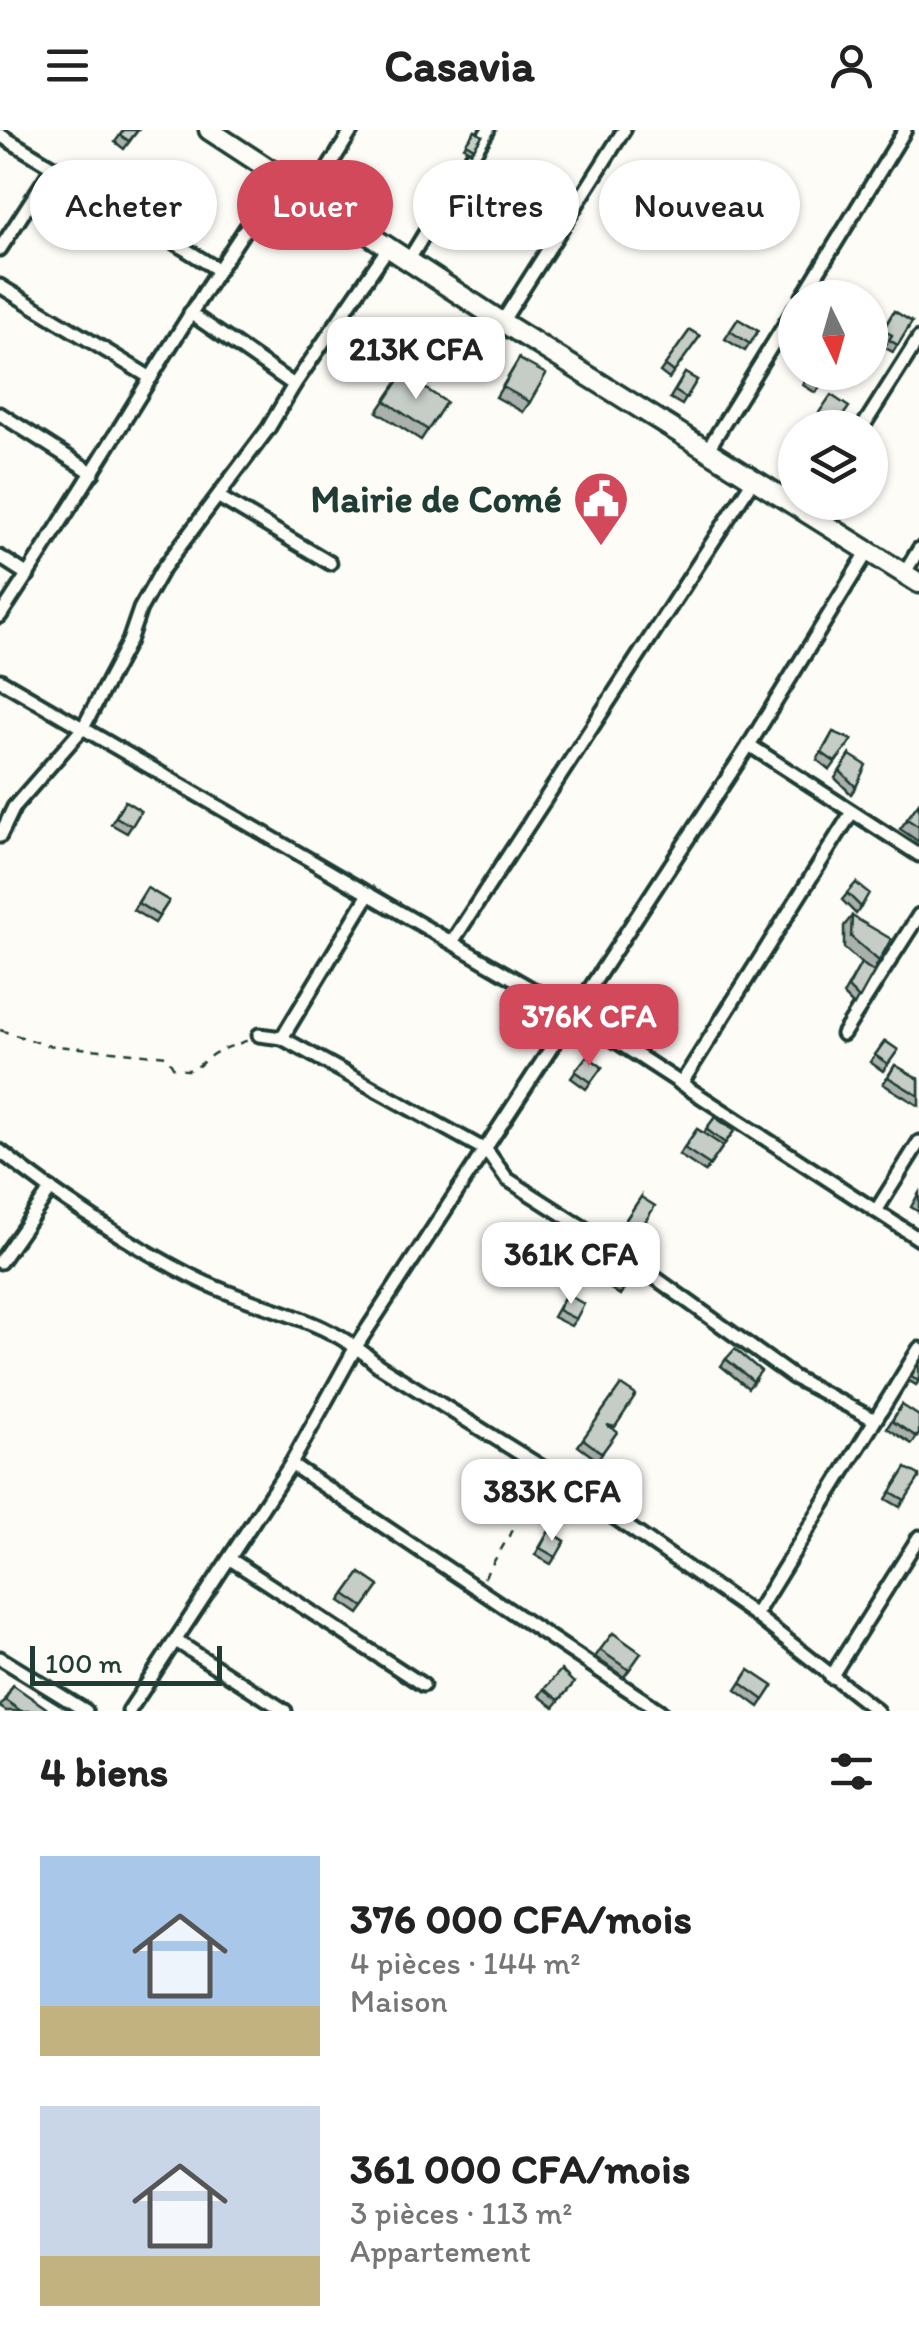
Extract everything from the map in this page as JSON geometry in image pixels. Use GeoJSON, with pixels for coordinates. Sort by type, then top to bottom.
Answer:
{"type":"FeatureCollection","features":[{"type":"Feature","properties":{"kind":"main road"},"geometry":{"type":"LineString","coordinates":[[208,130],[256,160]]}},
{"type":"Feature","properties":{"kind":"main road"},"geometry":{"type":"LineString","coordinates":[[391,250],[753,480],[778,492]]}},
{"type":"Feature","properties":{"kind":"main road"},"geometry":{"type":"LineString","coordinates":[[828,520],[911,578]]}},
{"type":"Feature","properties":{"kind":"street"},"geometry":{"type":"LineString","coordinates":[[333,160],[352,130]]}},
{"type":"Feature","properties":{"kind":"street"},"geometry":{"type":"LineString","coordinates":[[408,261],[488,130]]}},
{"type":"Feature","properties":{"kind":"street"},"geometry":{"type":"LineString","coordinates":[[502,322],[624,130]]}},
{"type":"Feature","properties":{"kind":"street"},"geometry":{"type":"LineString","coordinates":[[813,280],[905,130]]}},
{"type":"Feature","properties":{"kind":"street"},"geometry":{"type":"LineString","coordinates":[[0,135],[42,160]]}},
{"type":"Feature","properties":{"kind":"street"},"geometry":{"type":"LineString","coordinates":[[0,249],[30,201]]}},
{"type":"Feature","properties":{"kind":"street"},"geometry":{"type":"LineString","coordinates":[[0,616],[237,240]]}},
{"type":"Feature","properties":{"kind":"street"},"geometry":{"type":"LineString","coordinates":[[187,250],[217,269]]}},
{"type":"Feature","properties":{"kind":"street"},"geometry":{"type":"LineString","coordinates":[[0,836],[14,808],[83,728],[162,570],[268,429],[387,250]]}},
{"type":"Feature","properties":{"kind":"street"},"geometry":{"type":"LineString","coordinates":[[0,286],[151,378]]}},
{"type":"Feature","properties":{"kind":"street"},"geometry":{"type":"LineString","coordinates":[[190,313],[294,385]]}},
{"type":"Feature","properties":{"kind":"street"},"geometry":{"type":"LineString","coordinates":[[708,449],[778,336]]}},
{"type":"Feature","properties":{"kind":"street"},"geometry":{"type":"LineString","coordinates":[[873,410],[919,338]]}},
{"type":"Feature","properties":{"kind":"street"},"geometry":{"type":"LineString","coordinates":[[0,414],[93,473]]}},
{"type":"Feature","properties":{"kind":"street"},"geometry":{"type":"LineString","coordinates":[[452,942],[753,480]]}},
{"type":"Feature","properties":{"kind":"street"},"geometry":{"type":"LineString","coordinates":[[218,497],[330,563]]}},
{"type":"Feature","properties":{"kind":"street"},"geometry":{"type":"LineString","coordinates":[[911,578],[919,549]]}},
{"type":"Feature","properties":{"kind":"street"},"geometry":{"type":"LineString","coordinates":[[129,1711],[291,1464],[357,1346],[748,746],[868,551]]}},
{"type":"Feature","properties":{"kind":"street"},"geometry":{"type":"LineString","coordinates":[[0,557],[28,574]]}},
{"type":"Feature","properties":{"kind":"street"},"geometry":{"type":"LineString","coordinates":[[0,680],[573,1013],[919,1240]]}},
{"type":"Feature","properties":{"kind":"street"},"geometry":{"type":"LineString","coordinates":[[748,746],[919,855]]}},
{"type":"Feature","properties":{"kind":"street"},"geometry":{"type":"LineString","coordinates":[[681,1084],[852,812]]}},
{"type":"Feature","properties":{"kind":"street"},"geometry":{"type":"LineString","coordinates":[[282,1038],[369,894]]}},
{"type":"Feature","properties":{"kind":"street"},"geometry":{"type":"LineString","coordinates":[[843,1034],[919,915]]}},
{"type":"Feature","properties":{"kind":"street"},"geometry":{"type":"LineString","coordinates":[[259,1035],[282,1038],[486,1151],[507,1180],[604,1242],[793,1377],[876,1420]]}},
{"type":"Feature","properties":{"kind":"street"},"geometry":{"type":"LineString","coordinates":[[876,1212],[919,1142]]}},
{"type":"Feature","properties":{"kind":"street"},"geometry":{"type":"LineString","coordinates":[[0,1152],[51,1189],[194,1278],[300,1316],[357,1346],[378,1365],[540,1466],[755,1616],[878,1711]]}},
{"type":"Feature","properties":{"kind":"street"},"geometry":{"type":"LineString","coordinates":[[0,1262],[51,1189]]}},
{"type":"Feature","properties":{"kind":"street"},"geometry":{"type":"LineString","coordinates":[[755,1616],[919,1349]]}},
{"type":"Feature","properties":{"kind":"street"},"geometry":{"type":"LineString","coordinates":[[291,1464],[660,1711]]}},
{"type":"Feature","properties":{"kind":"street"},"geometry":{"type":"LineString","coordinates":[[831,1676],[919,1537]]}},
{"type":"Feature","properties":{"kind":"street"},"geometry":{"type":"LineString","coordinates":[[230,1559],[424,1686]]}},
{"type":"Feature","properties":{"kind":"street"},"geometry":{"type":"LineString","coordinates":[[176,1640],[285,1711]]}},
{"type":"Feature","properties":{"kind":"street"},"geometry":{"type":"LineString","coordinates":[[0,1658],[86,1711]]}},
{"type":"Feature","properties":{"kind":"path"},"geometry":{"type":"LineString","coordinates":[[0,1030],[46,1045],[167,1056],[173,1067],[186,1072],[259,1035]]}},
{"type":"Feature","properties":{"kind":"path"},"geometry":{"type":"LineString","coordinates":[[479,1588],[509,1536],[540,1466]]}},
{"type":"Feature","properties":{"kind":"building"},"geometry":{"type":"Polygon","coordinates":[[[124,130],[138,130],[129,141],[120,135],[124,130]]]}},
{"type":"Feature","properties":{"kind":"building"},"geometry":{"type":"Polygon","coordinates":[[[475,131],[482,136],[474,148],[466,143],[475,131]]]}},
{"type":"Feature","properties":{"kind":"building"},"geometry":{"type":"Polygon","coordinates":[[[894,311],[912,322],[898,345],[889,340],[892,335],[888,333],[888,321],[894,311]]]}},
{"type":"Feature","properties":{"kind":"building"},"geometry":{"type":"Polygon","coordinates":[[[738,319],[758,331],[750,344],[730,331],[738,319]]]}},
{"type":"Feature","properties":{"kind":"building"},"geometry":{"type":"Polygon","coordinates":[[[690,330],[700,336],[674,372],[665,365],[690,330]]]}},
{"type":"Feature","properties":{"kind":"building"},"geometry":{"type":"Polygon","coordinates":[[[519,359],[546,374],[530,402],[503,387],[519,359]]]}},
{"type":"Feature","properties":{"kind":"building"},"geometry":{"type":"Polygon","coordinates":[[[685,373],[697,380],[686,398],[675,391],[685,373]]]}},
{"type":"Feature","properties":{"kind":"building"},"geometry":{"type":"Polygon","coordinates":[[[403,374],[446,402],[428,430],[385,401],[403,374]]]}},
{"type":"Feature","properties":{"kind":"building"},"geometry":{"type":"Polygon","coordinates":[[[831,395],[849,407],[847,410],[821,410],[831,395]]]}},
{"type":"Feature","properties":{"kind":"building"},"geometry":{"type":"Polygon","coordinates":[[[833,732],[852,740],[835,762],[822,753],[833,732]]]}},
{"type":"Feature","properties":{"kind":"building"},"geometry":{"type":"Polygon","coordinates":[[[850,755],[866,765],[856,787],[840,771],[850,755]]]}},
{"type":"Feature","properties":{"kind":"building"},"geometry":{"type":"Polygon","coordinates":[[[125,801],[141,811],[132,826],[116,817],[125,801]]]}},
{"type":"Feature","properties":{"kind":"building"},"geometry":{"type":"Polygon","coordinates":[[[919,803],[919,827],[907,819],[919,803]]]}},
{"type":"Feature","properties":{"kind":"building"},"geometry":{"type":"Polygon","coordinates":[[[856,883],[869,893],[861,907],[847,893],[856,883]]]}},
{"type":"Feature","properties":{"kind":"building"},"geometry":{"type":"Polygon","coordinates":[[[147,888],[169,901],[159,916],[138,903],[147,888]]]}},
{"type":"Feature","properties":{"kind":"building"},"geometry":{"type":"Polygon","coordinates":[[[852,916],[891,939],[879,961],[851,937],[852,916]]]}},
{"type":"Feature","properties":{"kind":"building"},"geometry":{"type":"Polygon","coordinates":[[[861,963],[874,972],[859,999],[848,988],[861,963]]]}},
{"type":"Feature","properties":{"kind":"building"},"geometry":{"type":"Polygon","coordinates":[[[885,1041],[898,1050],[888,1064],[875,1055],[885,1041]]]}},
{"type":"Feature","properties":{"kind":"building"},"geometry":{"type":"Polygon","coordinates":[[[587,1056],[602,1067],[591,1082],[575,1071],[587,1056]]]}},
{"type":"Feature","properties":{"kind":"building"},"geometry":{"type":"Polygon","coordinates":[[[895,1065],[919,1079],[919,1096],[888,1077],[895,1065]]]}},
{"type":"Feature","properties":{"kind":"building"},"geometry":{"type":"Polygon","coordinates":[[[715,1117],[734,1131],[725,1143],[706,1129],[715,1117]]]}},
{"type":"Feature","properties":{"kind":"building"},"geometry":{"type":"Polygon","coordinates":[[[697,1129],[723,1146],[710,1165],[684,1148],[697,1129]]]}},
{"type":"Feature","properties":{"kind":"building"},"geometry":{"type":"Polygon","coordinates":[[[641,1197],[655,1206],[638,1233],[623,1224],[641,1197]]]}},
{"type":"Feature","properties":{"kind":"building"},"geometry":{"type":"Polygon","coordinates":[[[592,1241],[637,1270],[628,1284],[583,1255],[592,1241]]]}},
{"type":"Feature","properties":{"kind":"building"},"geometry":{"type":"Polygon","coordinates":[[[566,1294],[584,1304],[576,1319],[558,1310],[566,1294]]]}},
{"type":"Feature","properties":{"kind":"building"},"geometry":{"type":"Polygon","coordinates":[[[735,1349],[761,1371],[753,1381],[726,1359],[735,1349]]]}},
{"type":"Feature","properties":{"kind":"building"},"geometry":{"type":"Polygon","coordinates":[[[919,1365],[919,1381],[911,1377],[919,1365]]]}},
{"type":"Feature","properties":{"kind":"building"},"geometry":{"type":"Polygon","coordinates":[[[621,1385],[636,1395],[615,1427],[607,1425],[617,1432],[602,1453],[583,1439],[621,1385]]]}},
{"type":"Feature","properties":{"kind":"building"},"geometry":{"type":"Polygon","coordinates":[[[902,1405],[919,1416],[917,1437],[892,1421],[902,1405]]]}},
{"type":"Feature","properties":{"kind":"building"},"geometry":{"type":"Polygon","coordinates":[[[906,1468],[919,1478],[905,1500],[891,1492],[906,1468]]]}},
{"type":"Feature","properties":{"kind":"building"},"geometry":{"type":"Polygon","coordinates":[[[549,1531],[565,1541],[556,1557],[540,1548],[549,1531]]]}},
{"type":"Feature","properties":{"kind":"building"},"geometry":{"type":"Polygon","coordinates":[[[360,1573],[379,1586],[364,1607],[345,1594],[360,1573]]]}},
{"type":"Feature","properties":{"kind":"building"},"geometry":{"type":"Polygon","coordinates":[[[613,1633],[641,1653],[629,1670],[600,1650],[613,1633]]]}},
{"type":"Feature","properties":{"kind":"building"},"geometry":{"type":"Polygon","coordinates":[[[561,1670],[574,1683],[559,1700],[544,1689],[561,1670]]]}},
{"type":"Feature","properties":{"kind":"building"},"geometry":{"type":"Polygon","coordinates":[[[749,1670],[773,1686],[764,1700],[741,1683],[749,1670]]]}},
{"type":"Feature","properties":{"kind":"building"},"geometry":{"type":"Polygon","coordinates":[[[13,1685],[46,1708],[21,1711],[5,1700],[13,1685]]]}},
{"type":"Feature","properties":{"kind":"place","name":"Mairie de Comé"},"geometry":{"type":"Point","coordinates":[601,548]}}]}
